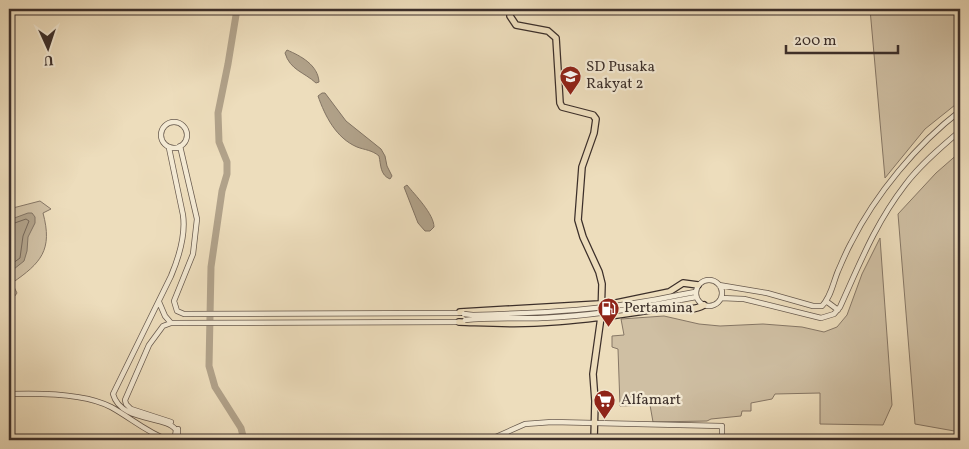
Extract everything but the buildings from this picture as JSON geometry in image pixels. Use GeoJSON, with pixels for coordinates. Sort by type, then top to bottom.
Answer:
{"type":"FeatureCollection","features":[{"type":"Feature","properties":{"kind":"main road"},"geometry":{"type":"LineString","coordinates":[[510,9],[510,16],[516,25],[548,31],[556,38],[560,103],[562,107],[594,115],[596,119],[594,133],[582,167],[578,220],[583,237],[599,272],[602,304],[602,317],[593,374],[594,440]]}},
{"type":"Feature","properties":{"kind":"main road"},"geometry":{"type":"LineString","coordinates":[[462,313],[616,303],[669,292],[683,283],[698,285]]}},
{"type":"Feature","properties":{"kind":"main road"},"geometry":{"type":"LineString","coordinates":[[462,321],[522,324],[602,317],[659,309],[694,310],[704,305]]}},
{"type":"Feature","properties":{"kind":"street"},"geometry":{"type":"LineString","coordinates":[[719,285],[767,292],[813,306],[822,306],[826,302],[852,242],[879,196],[925,143],[960,111]]}},
{"type":"Feature","properties":{"kind":"street"},"geometry":{"type":"LineString","coordinates":[[170,123],[181,124],[187,131],[188,138],[180,146],[169,148],[164,145],[159,134],[162,128],[170,123]]}},
{"type":"Feature","properties":{"kind":"street"},"geometry":{"type":"LineString","coordinates":[[721,298],[751,301],[820,318],[829,317],[838,310],[865,248],[884,213],[906,183],[960,131]]}},
{"type":"Feature","properties":{"kind":"street"},"geometry":{"type":"LineString","coordinates":[[180,146],[197,219],[193,254],[174,301],[177,311],[184,314],[462,313],[577,310],[680,298]]}},
{"type":"Feature","properties":{"kind":"street"},"geometry":{"type":"LineString","coordinates":[[9,394],[61,395],[105,404],[148,432],[168,440],[175,436],[176,430],[168,423],[133,414],[115,399],[114,390],[159,302],[177,262],[182,241],[183,215],[169,148]]}},
{"type":"Feature","properties":{"kind":"street"},"geometry":{"type":"LineString","coordinates":[[182,241],[195,244]]}},
{"type":"Feature","properties":{"kind":"street"},"geometry":{"type":"LineString","coordinates":[[703,281],[715,281],[719,285],[722,294],[721,298],[711,306],[704,305],[696,294],[698,285],[703,281]]}},
{"type":"Feature","properties":{"kind":"street"},"geometry":{"type":"LineString","coordinates":[[178,440],[178,428],[168,420],[132,409],[126,404],[125,400],[157,332],[163,326],[171,323],[356,323],[569,316],[619,310],[696,294]]}},
{"type":"Feature","properties":{"kind":"street"},"geometry":{"type":"LineString","coordinates":[[159,302],[165,316],[171,323]]}},
{"type":"Feature","properties":{"kind":"street"},"geometry":{"type":"LineString","coordinates":[[826,302],[838,310]]}},
{"type":"Feature","properties":{"kind":"street"},"geometry":{"type":"LineString","coordinates":[[349,313],[349,323]]}},
{"type":"Feature","properties":{"kind":"street"},"geometry":{"type":"LineString","coordinates":[[356,313],[356,323]]}},
{"type":"Feature","properties":{"kind":"street"},"geometry":{"type":"LineString","coordinates":[[123,373],[127,377],[134,379]]}},
{"type":"Feature","properties":{"kind":"street"},"geometry":{"type":"LineString","coordinates":[[489,440],[530,423],[722,426],[722,438]]}},
{"type":"Feature","properties":{"kind":"shaded area"},"geometry":{"type":"Polygon","coordinates":[[[870,9],[960,9],[960,101],[925,129],[885,178],[870,9]]]}},
{"type":"Feature","properties":{"kind":"shaded area"},"geometry":{"type":"Polygon","coordinates":[[[960,152],[960,432],[915,424],[898,214],[936,173],[960,152]]]}},
{"type":"Feature","properties":{"kind":"shaded area"},"geometry":{"type":"Polygon","coordinates":[[[40,201],[51,209],[43,213],[46,226],[45,246],[37,262],[12,283],[17,293],[9,304],[9,209],[40,201]]]}},
{"type":"Feature","properties":{"kind":"shaded area"},"geometry":{"type":"Polygon","coordinates":[[[880,238],[892,405],[883,425],[820,424],[820,393],[775,394],[772,399],[751,403],[751,411],[742,411],[741,416],[707,421],[653,422],[650,405],[620,406],[618,349],[612,347],[612,336],[624,335],[621,319],[664,316],[699,324],[720,326],[763,324],[802,327],[824,332],[837,327],[847,315],[862,274],[880,238]]]}},
{"type":"Feature","properties":{"kind":"water"},"geometry":{"type":"Polygon","coordinates":[[[287,50],[303,58],[312,66],[316,71],[319,82],[316,83],[290,63],[285,53],[287,50]]]}},
{"type":"Feature","properties":{"kind":"water"},"geometry":{"type":"Polygon","coordinates":[[[325,93],[346,121],[381,149],[392,176],[390,179],[384,175],[379,156],[350,143],[332,126],[318,96],[325,93]]]}},
{"type":"Feature","properties":{"kind":"water"},"geometry":{"type":"Polygon","coordinates":[[[407,185],[431,216],[434,227],[430,231],[425,231],[418,223],[404,187],[407,185]]]}},
{"type":"Feature","properties":{"kind":"water"},"geometry":{"type":"Polygon","coordinates":[[[32,213],[35,217],[35,223],[28,237],[24,261],[9,273],[9,220],[32,213]]]}},
{"type":"Feature","properties":{"kind":"waterway"},"geometry":{"type":"LineString","coordinates":[[237,9],[218,113],[219,142],[227,162],[227,174],[222,191],[211,267],[209,366],[215,387],[241,428],[244,440]]}},
{"type":"Feature","properties":{"kind":"place","name":"SD Pusaka Rakyat 2"},"geometry":{"type":"Point","coordinates":[570,95]}},
{"type":"Feature","properties":{"kind":"place","name":"Pertamina"},"geometry":{"type":"Point","coordinates":[608,327]}},
{"type":"Feature","properties":{"kind":"place","name":"Alfamart"},"geometry":{"type":"Point","coordinates":[605,419]}}]}
